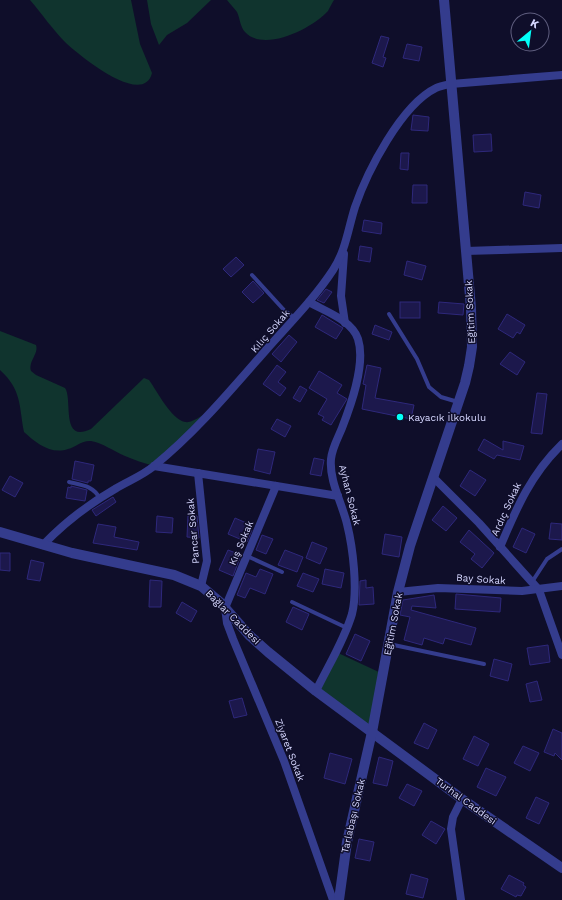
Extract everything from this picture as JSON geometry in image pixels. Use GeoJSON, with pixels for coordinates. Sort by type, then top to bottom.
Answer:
{"type":"FeatureCollection","features":[{"type":"Feature","properties":{"kind":"street","name":"Eğitim Sokak"},"geometry":{"type":"LineString","coordinates":[[372,732],[398,592],[410,546],[465,383],[472,347],[471,308],[444,0]]}},
{"type":"Feature","properties":{"kind":"street","name":"Kılıç Sokak"},"geometry":{"type":"LineString","coordinates":[[43,545],[60,527],[100,499],[154,466],[216,406],[308,302],[333,270],[344,249],[350,223],[363,188],[385,142],[397,126],[426,95],[436,88],[451,84],[562,75]]}},
{"type":"Feature","properties":{"kind":"street"},"geometry":{"type":"LineString","coordinates":[[466,251],[562,248]]}},
{"type":"Feature","properties":{"kind":"street"},"geometry":{"type":"LineString","coordinates":[[344,249],[341,296],[345,323]]}},
{"type":"Feature","properties":{"kind":"street","name":"Ayhan Sokak"},"geometry":{"type":"LineString","coordinates":[[308,302],[351,328],[358,338],[360,358],[350,406],[333,450],[331,460],[333,478],[350,538],[354,580],[354,605],[347,628],[316,691]]}},
{"type":"Feature","properties":{"kind":"street","name":"Ardıç Sokak"},"geometry":{"type":"LineString","coordinates":[[500,547],[526,488],[540,468],[562,444]]}},
{"type":"Feature","properties":{"kind":"street"},"geometry":{"type":"LineString","coordinates":[[154,466],[338,496]]}},
{"type":"Feature","properties":{"kind":"street","name":"Pancar Sokak"},"geometry":{"type":"LineString","coordinates":[[198,473],[207,561],[201,586]]}},
{"type":"Feature","properties":{"kind":"street"},"geometry":{"type":"LineString","coordinates":[[433,476],[539,590],[562,655]]}},
{"type":"Feature","properties":{"kind":"street","name":"Kış Sokak"},"geometry":{"type":"LineString","coordinates":[[225,608],[276,486]]}},
{"type":"Feature","properties":{"kind":"street","name":"Bağlar Caddesi"},"geometry":{"type":"LineString","coordinates":[[0,532],[102,560],[174,575],[201,586],[225,608],[249,635],[268,652],[316,691],[372,732]]}},
{"type":"Feature","properties":{"kind":"street","name":"Bay Sokak"},"geometry":{"type":"LineString","coordinates":[[398,592],[438,588],[503,591],[539,590],[562,586]]}},
{"type":"Feature","properties":{"kind":"street","name":"Ziyaret Sokak"},"geometry":{"type":"LineString","coordinates":[[225,608],[227,623],[284,761],[333,900]]}},
{"type":"Feature","properties":{"kind":"street","name":"Turhal Caddesi"},"geometry":{"type":"LineString","coordinates":[[372,732],[462,799],[562,868]]}},
{"type":"Feature","properties":{"kind":"street","name":"Tarlabaşı Sokak"},"geometry":{"type":"LineString","coordinates":[[339,900],[347,842],[372,732]]}},
{"type":"Feature","properties":{"kind":"street"},"geometry":{"type":"LineString","coordinates":[[461,900],[451,829],[453,817],[462,799]]}},
{"type":"Feature","properties":{"kind":"lane"},"geometry":{"type":"LineString","coordinates":[[252,275],[284,310],[294,318]]}},
{"type":"Feature","properties":{"kind":"lane"},"geometry":{"type":"LineString","coordinates":[[389,314],[417,359],[429,387],[441,397],[458,402]]}},
{"type":"Feature","properties":{"kind":"lane"},"geometry":{"type":"LineString","coordinates":[[69,482],[90,488],[97,493],[100,499]]}},
{"type":"Feature","properties":{"kind":"lane"},"geometry":{"type":"LineString","coordinates":[[532,582],[547,559],[562,549]]}},
{"type":"Feature","properties":{"kind":"lane"},"geometry":{"type":"LineString","coordinates":[[247,556],[282,572]]}},
{"type":"Feature","properties":{"kind":"lane"},"geometry":{"type":"LineString","coordinates":[[292,602],[347,628]]}},
{"type":"Feature","properties":{"kind":"lane"},"geometry":{"type":"LineString","coordinates":[[389,644],[484,664]]}},
{"type":"Feature","properties":{"kind":"green space"},"geometry":{"type":"Polygon","coordinates":[[[30,0],[131,0],[140,44],[152,73],[146,82],[137,85],[124,82],[110,76],[84,58],[66,43],[30,0]]]}},
{"type":"Feature","properties":{"kind":"green space"},"geometry":{"type":"Polygon","coordinates":[[[147,0],[211,0],[187,23],[167,35],[159,45],[151,24],[147,0]]]}},
{"type":"Feature","properties":{"kind":"green space"},"geometry":{"type":"Polygon","coordinates":[[[227,0],[334,0],[328,11],[321,18],[300,31],[276,39],[264,40],[253,38],[245,32],[242,28],[237,12],[227,0]]]}},
{"type":"Feature","properties":{"kind":"green space"},"geometry":{"type":"Polygon","coordinates":[[[0,331],[36,345],[37,348],[30,367],[31,371],[36,375],[65,388],[69,418],[71,426],[75,430],[81,432],[91,429],[144,378],[149,380],[170,410],[180,420],[190,422],[203,415],[154,466],[128,457],[104,445],[91,441],[62,450],[44,447],[24,432],[16,392],[7,377],[0,370],[0,331]]]}},
{"type":"Feature","properties":{"kind":"green space"},"geometry":{"type":"Polygon","coordinates":[[[336,652],[383,674],[372,732],[316,691],[336,652]]]}},
{"type":"Feature","properties":{"kind":"building"},"geometry":{"type":"Polygon","coordinates":[[[381,36],[389,38],[383,57],[386,58],[383,67],[372,63],[381,36]]]}},
{"type":"Feature","properties":{"kind":"building"},"geometry":{"type":"Polygon","coordinates":[[[407,44],[422,47],[419,61],[403,58],[407,44]]]}},
{"type":"Feature","properties":{"kind":"building"},"geometry":{"type":"Polygon","coordinates":[[[413,115],[429,117],[428,131],[411,130],[413,115]]]}},
{"type":"Feature","properties":{"kind":"building"},"geometry":{"type":"Polygon","coordinates":[[[491,134],[492,151],[474,152],[473,135],[491,134]]]}},
{"type":"Feature","properties":{"kind":"building"},"geometry":{"type":"Polygon","coordinates":[[[401,153],[409,153],[408,170],[400,169],[401,153]]]}},
{"type":"Feature","properties":{"kind":"building"},"geometry":{"type":"Polygon","coordinates":[[[413,185],[427,185],[427,203],[412,203],[413,185]]]}},
{"type":"Feature","properties":{"kind":"building"},"geometry":{"type":"Polygon","coordinates":[[[525,192],[541,195],[539,208],[523,205],[525,192]]]}},
{"type":"Feature","properties":{"kind":"building"},"geometry":{"type":"Polygon","coordinates":[[[364,220],[382,223],[381,234],[362,231],[364,220]]]}},
{"type":"Feature","properties":{"kind":"building"},"geometry":{"type":"Polygon","coordinates":[[[360,246],[372,248],[370,262],[358,260],[360,246]]]}},
{"type":"Feature","properties":{"kind":"building"},"geometry":{"type":"Polygon","coordinates":[[[236,257],[244,265],[231,277],[223,269],[236,257]]]}},
{"type":"Feature","properties":{"kind":"building"},"geometry":{"type":"Polygon","coordinates":[[[407,261],[426,266],[422,280],[404,275],[407,261]]]}},
{"type":"Feature","properties":{"kind":"building"},"geometry":{"type":"Polygon","coordinates":[[[253,281],[264,293],[253,303],[242,292],[253,281]]]}},
{"type":"Feature","properties":{"kind":"building"},"geometry":{"type":"Polygon","coordinates":[[[326,289],[332,292],[324,303],[317,300],[326,289]]]}},
{"type":"Feature","properties":{"kind":"building"},"geometry":{"type":"Polygon","coordinates":[[[400,302],[420,302],[420,318],[400,318],[400,302]]]}},
{"type":"Feature","properties":{"kind":"building"},"geometry":{"type":"Polygon","coordinates":[[[439,302],[464,304],[463,315],[438,313],[439,302]]]}},
{"type":"Feature","properties":{"kind":"building"},"geometry":{"type":"Polygon","coordinates":[[[507,314],[525,325],[520,334],[517,332],[513,338],[498,329],[507,314]]]}},
{"type":"Feature","properties":{"kind":"building"},"geometry":{"type":"Polygon","coordinates":[[[322,315],[343,328],[336,339],[315,327],[322,315]]]}},
{"type":"Feature","properties":{"kind":"building"},"geometry":{"type":"Polygon","coordinates":[[[375,325],[392,332],[389,340],[372,334],[375,325]]]}},
{"type":"Feature","properties":{"kind":"building"},"geometry":{"type":"Polygon","coordinates":[[[289,335],[297,342],[281,362],[272,354],[289,335]]]}},
{"type":"Feature","properties":{"kind":"building"},"geometry":{"type":"Polygon","coordinates":[[[510,352],[525,362],[517,375],[500,364],[510,352]]]}},
{"type":"Feature","properties":{"kind":"building"},"geometry":{"type":"Polygon","coordinates":[[[277,365],[286,372],[278,382],[286,388],[280,396],[263,384],[277,365]]]}},
{"type":"Feature","properties":{"kind":"building"},"geometry":{"type":"Polygon","coordinates":[[[367,365],[381,368],[375,398],[414,405],[411,419],[362,409],[366,385],[363,384],[367,365]]]}},
{"type":"Feature","properties":{"kind":"building"},"geometry":{"type":"Polygon","coordinates":[[[319,371],[342,385],[337,393],[347,399],[331,425],[322,420],[324,417],[318,414],[327,399],[309,388],[319,371]]]}},
{"type":"Feature","properties":{"kind":"building"},"geometry":{"type":"Polygon","coordinates":[[[300,386],[307,390],[300,402],[293,398],[300,386]]]}},
{"type":"Feature","properties":{"kind":"building"},"geometry":{"type":"Polygon","coordinates":[[[537,393],[547,394],[542,434],[531,433],[537,393]]]}},
{"type":"Feature","properties":{"kind":"building"},"geometry":{"type":"Polygon","coordinates":[[[277,419],[291,426],[285,437],[271,429],[277,419]]]}},
{"type":"Feature","properties":{"kind":"building"},"geometry":{"type":"Polygon","coordinates":[[[484,439],[503,450],[503,441],[524,446],[520,460],[497,455],[494,459],[478,450],[484,439]]]}},
{"type":"Feature","properties":{"kind":"building"},"geometry":{"type":"Polygon","coordinates":[[[258,449],[275,452],[270,474],[254,470],[258,449]]]}},
{"type":"Feature","properties":{"kind":"building"},"geometry":{"type":"Polygon","coordinates":[[[314,458],[324,460],[321,476],[310,474],[314,458]]]}},
{"type":"Feature","properties":{"kind":"building"},"geometry":{"type":"Polygon","coordinates":[[[75,461],[94,465],[91,481],[88,481],[88,483],[72,479],[75,461]]]}},
{"type":"Feature","properties":{"kind":"building"},"geometry":{"type":"Polygon","coordinates":[[[470,470],[486,480],[475,496],[460,486],[470,470]]]}},
{"type":"Feature","properties":{"kind":"building"},"geometry":{"type":"Polygon","coordinates":[[[10,476],[23,483],[15,497],[2,490],[10,476]]]}},
{"type":"Feature","properties":{"kind":"building"},"geometry":{"type":"Polygon","coordinates":[[[71,486],[87,490],[85,501],[66,498],[68,487],[71,488],[71,486]]]}},
{"type":"Feature","properties":{"kind":"building"},"geometry":{"type":"Polygon","coordinates":[[[113,497],[116,502],[96,516],[92,510],[113,497]]]}},
{"type":"Feature","properties":{"kind":"building"},"geometry":{"type":"Polygon","coordinates":[[[443,506],[457,518],[446,531],[432,520],[443,506]]]}},
{"type":"Feature","properties":{"kind":"building"},"geometry":{"type":"Polygon","coordinates":[[[188,515],[197,516],[199,538],[187,537],[188,515]]]}},
{"type":"Feature","properties":{"kind":"building"},"geometry":{"type":"Polygon","coordinates":[[[157,516],[173,518],[172,533],[156,532],[157,516]]]}},
{"type":"Feature","properties":{"kind":"building"},"geometry":{"type":"Polygon","coordinates":[[[235,518],[251,525],[249,529],[252,530],[247,542],[228,534],[235,518]]]}},
{"type":"Feature","properties":{"kind":"building"},"geometry":{"type":"Polygon","coordinates":[[[551,523],[562,524],[562,540],[549,539],[551,523]]]}},
{"type":"Feature","properties":{"kind":"building"},"geometry":{"type":"Polygon","coordinates":[[[98,524],[116,527],[114,537],[139,542],[137,550],[93,543],[98,524]]]}},
{"type":"Feature","properties":{"kind":"building"},"geometry":{"type":"Polygon","coordinates":[[[522,528],[535,534],[526,553],[513,547],[522,528]]]}},
{"type":"Feature","properties":{"kind":"building"},"geometry":{"type":"Polygon","coordinates":[[[469,530],[494,553],[482,568],[471,559],[475,554],[460,542],[469,530]]]}},
{"type":"Feature","properties":{"kind":"building"},"geometry":{"type":"Polygon","coordinates":[[[385,534],[402,537],[399,557],[382,554],[385,534]]]}},
{"type":"Feature","properties":{"kind":"building"},"geometry":{"type":"Polygon","coordinates":[[[262,535],[273,539],[266,554],[256,550],[262,535]]]}},
{"type":"Feature","properties":{"kind":"building"},"geometry":{"type":"Polygon","coordinates":[[[312,542],[327,548],[320,564],[306,558],[312,542]]]}},
{"type":"Feature","properties":{"kind":"building"},"geometry":{"type":"Polygon","coordinates":[[[228,550],[241,555],[233,576],[219,570],[228,550]]]}},
{"type":"Feature","properties":{"kind":"building"},"geometry":{"type":"Polygon","coordinates":[[[285,550],[303,557],[297,572],[278,565],[285,550]]]}},
{"type":"Feature","properties":{"kind":"building"},"geometry":{"type":"Polygon","coordinates":[[[0,553],[10,553],[10,571],[0,570],[0,553]]]}},
{"type":"Feature","properties":{"kind":"building"},"geometry":{"type":"Polygon","coordinates":[[[31,560],[44,563],[40,581],[27,579],[31,560]]]}},
{"type":"Feature","properties":{"kind":"building"},"geometry":{"type":"Polygon","coordinates":[[[260,569],[273,574],[265,594],[250,588],[245,598],[237,595],[246,573],[256,577],[260,569]]]}},
{"type":"Feature","properties":{"kind":"building"},"geometry":{"type":"Polygon","coordinates":[[[325,569],[344,573],[341,588],[322,584],[325,569]]]}},
{"type":"Feature","properties":{"kind":"building"},"geometry":{"type":"Polygon","coordinates":[[[303,573],[319,579],[313,592],[297,586],[303,573]]]}},
{"type":"Feature","properties":{"kind":"building"},"geometry":{"type":"Polygon","coordinates":[[[150,580],[162,581],[161,607],[149,607],[150,580]]]}},
{"type":"Feature","properties":{"kind":"building"},"geometry":{"type":"Polygon","coordinates":[[[366,580],[366,588],[373,587],[374,604],[359,605],[360,581],[366,580]]]}},
{"type":"Feature","properties":{"kind":"building"},"geometry":{"type":"Polygon","coordinates":[[[456,594],[501,598],[500,612],[455,609],[456,594]]]}},
{"type":"Feature","properties":{"kind":"building"},"geometry":{"type":"Polygon","coordinates":[[[434,595],[436,608],[412,606],[411,610],[476,628],[471,645],[445,638],[443,644],[424,638],[422,645],[404,640],[410,617],[400,615],[403,600],[434,595]]]}},
{"type":"Feature","properties":{"kind":"building"},"geometry":{"type":"Polygon","coordinates":[[[182,602],[197,611],[191,622],[176,613],[182,602]]]}},
{"type":"Feature","properties":{"kind":"building"},"geometry":{"type":"Polygon","coordinates":[[[293,607],[309,614],[302,630],[286,622],[293,607]]]}},
{"type":"Feature","properties":{"kind":"building"},"geometry":{"type":"Polygon","coordinates":[[[355,634],[370,641],[361,661],[346,654],[355,634]]]}},
{"type":"Feature","properties":{"kind":"building"},"geometry":{"type":"Polygon","coordinates":[[[548,645],[550,662],[530,665],[527,648],[548,645]]]}},
{"type":"Feature","properties":{"kind":"building"},"geometry":{"type":"Polygon","coordinates":[[[494,659],[512,664],[508,681],[490,676],[494,659]]]}},
{"type":"Feature","properties":{"kind":"building"},"geometry":{"type":"Polygon","coordinates":[[[537,681],[542,700],[530,702],[526,684],[537,681]]]}},
{"type":"Feature","properties":{"kind":"building"},"geometry":{"type":"Polygon","coordinates":[[[242,698],[247,715],[234,718],[229,701],[242,698]]]}},
{"type":"Feature","properties":{"kind":"building"},"geometry":{"type":"Polygon","coordinates":[[[424,723],[437,730],[428,749],[414,743],[424,723]]]}},
{"type":"Feature","properties":{"kind":"building"},"geometry":{"type":"Polygon","coordinates":[[[553,729],[562,733],[562,760],[555,753],[554,756],[544,752],[553,729]]]}},
{"type":"Feature","properties":{"kind":"building"},"geometry":{"type":"Polygon","coordinates":[[[474,736],[489,744],[478,766],[463,759],[474,736]]]}},
{"type":"Feature","properties":{"kind":"building"},"geometry":{"type":"Polygon","coordinates":[[[523,746],[539,753],[530,771],[514,763],[523,746]]]}},
{"type":"Feature","properties":{"kind":"building"},"geometry":{"type":"Polygon","coordinates":[[[330,753],[352,759],[345,784],[324,778],[330,753]]]}},
{"type":"Feature","properties":{"kind":"building"},"geometry":{"type":"Polygon","coordinates":[[[379,757],[393,761],[387,786],[373,783],[379,757]]]}},
{"type":"Feature","properties":{"kind":"building"},"geometry":{"type":"Polygon","coordinates":[[[486,768],[506,777],[496,796],[477,787],[486,768]]]}},
{"type":"Feature","properties":{"kind":"building"},"geometry":{"type":"Polygon","coordinates":[[[407,784],[422,791],[414,806],[399,798],[407,784]]]}},
{"type":"Feature","properties":{"kind":"building"},"geometry":{"type":"Polygon","coordinates":[[[536,797],[549,803],[539,824],[526,818],[536,797]]]}},
{"type":"Feature","properties":{"kind":"building"},"geometry":{"type":"Polygon","coordinates":[[[431,821],[445,829],[436,844],[422,835],[431,821]]]}},
{"type":"Feature","properties":{"kind":"building"},"geometry":{"type":"Polygon","coordinates":[[[359,839],[374,842],[370,861],[355,858],[359,839]]]}},
{"type":"Feature","properties":{"kind":"building"},"geometry":{"type":"Polygon","coordinates":[[[411,874],[428,879],[423,898],[406,894],[411,874]]]}},
{"type":"Feature","properties":{"kind":"building"},"geometry":{"type":"Polygon","coordinates":[[[509,875],[524,883],[523,885],[526,887],[521,896],[517,895],[516,897],[501,889],[509,875]]]}},
{"type":"Feature","properties":{"kind":"place","name":"Kayacık İlkokulu"},"geometry":{"type":"Point","coordinates":[400,417]}}]}
